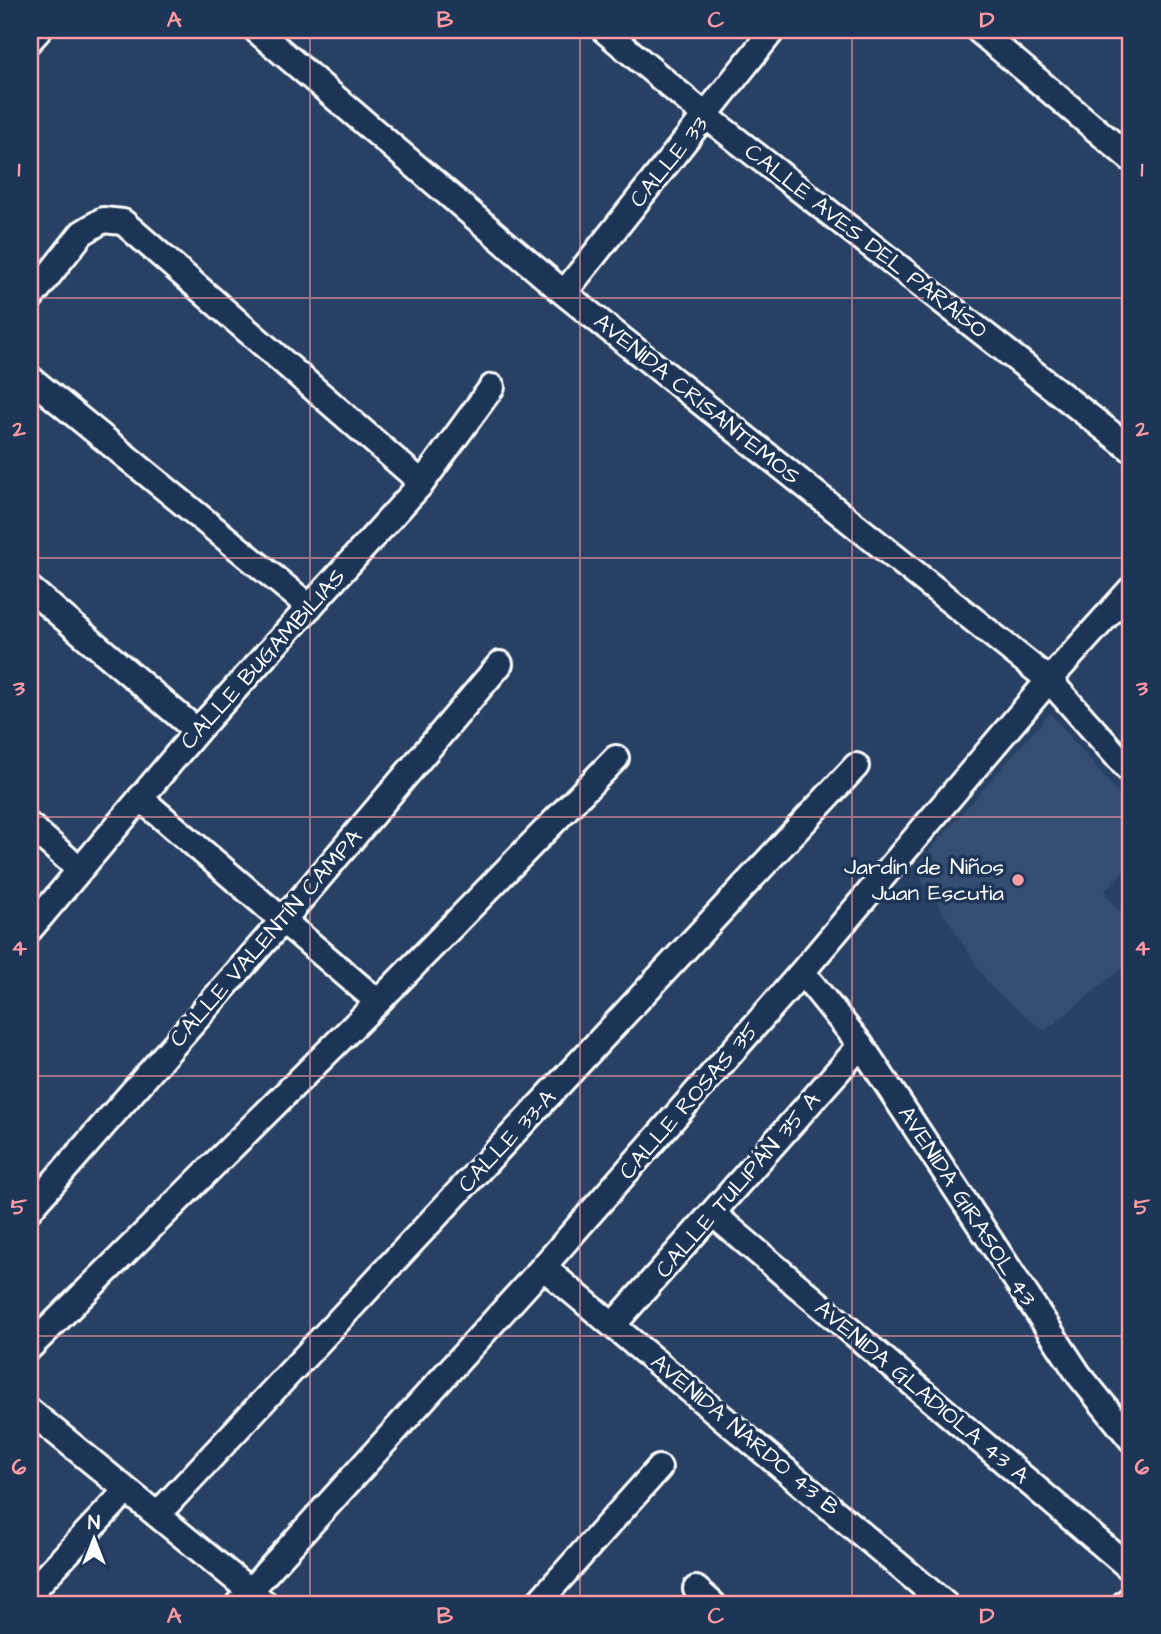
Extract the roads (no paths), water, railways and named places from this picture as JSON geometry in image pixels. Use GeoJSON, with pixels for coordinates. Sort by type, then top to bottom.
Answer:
{"type":"FeatureCollection","features":[{"type":"Feature","properties":{"kind":"street"},"geometry":{"type":"LineString","coordinates":[[30,40],[39,30]]}},
{"type":"Feature","properties":{"kind":"street","name":"AVENIDA CRISANTEMOS"},"geometry":{"type":"LineString","coordinates":[[256,30],[564,293],[1049,680],[1131,772]]}},
{"type":"Feature","properties":{"kind":"street","name":"CALLE AVES DEL PARAÍSO"},"geometry":{"type":"LineString","coordinates":[[604,30],[706,116],[1131,449]]}},
{"type":"Feature","properties":{"kind":"street","name":"CALLE 33"},"geometry":{"type":"LineString","coordinates":[[564,293],[773,30]]}},
{"type":"Feature","properties":{"kind":"street"},"geometry":{"type":"LineString","coordinates":[[978,30],[1131,159]]}},
{"type":"Feature","properties":{"kind":"street"},"geometry":{"type":"LineString","coordinates":[[30,299],[82,233],[103,220],[123,222],[422,483]]}},
{"type":"Feature","properties":{"kind":"street"},"geometry":{"type":"LineString","coordinates":[[30,378],[310,607]]}},
{"type":"Feature","properties":{"kind":"street","name":"CALLE BUGAMBILIAS"},"geometry":{"type":"LineString","coordinates":[[30,929],[197,731],[422,483],[492,387]]}},
{"type":"Feature","properties":{"kind":"street"},"geometry":{"type":"LineString","coordinates":[[30,589],[197,731]]}},
{"type":"Feature","properties":{"kind":"street","name":"CALLE ROSAS 35"},"geometry":{"type":"LineString","coordinates":[[252,1600],[802,972],[1049,680],[1131,589]]}},
{"type":"Feature","properties":{"kind":"street","name":"CALLE VALENTÍN CAMPA"},"geometry":{"type":"LineString","coordinates":[[30,1209],[284,919],[500,664]]}},
{"type":"Feature","properties":{"kind":"street"},"geometry":{"type":"LineString","coordinates":[[30,1347],[378,1002],[616,758]]}},
{"type":"Feature","properties":{"kind":"street","name":"CALLE 33-A"},"geometry":{"type":"LineString","coordinates":[[157,1515],[856,766]]}},
{"type":"Feature","properties":{"kind":"street"},"geometry":{"type":"LineString","coordinates":[[140,798],[378,1002]]}},
{"type":"Feature","properties":{"kind":"street"},"geometry":{"type":"LineString","coordinates":[[30,826],[79,869]]}},
{"type":"Feature","properties":{"kind":"street","name":"AVENIDA GIRASOL 43"},"geometry":{"type":"LineString","coordinates":[[802,972],[861,1045],[1079,1375],[1131,1439]]}},
{"type":"Feature","properties":{"kind":"street","name":"CALLE TULIPÁN 35 A"},"geometry":{"type":"LineString","coordinates":[[614,1324],[861,1045]]}},
{"type":"Feature","properties":{"kind":"street","name":"AVENIDA GLADIOLA 43 A"},"geometry":{"type":"LineString","coordinates":[[712,1214],[1131,1569]]}},
{"type":"Feature","properties":{"kind":"street","name":"AVENIDA NARDO 43 B"},"geometry":{"type":"LineString","coordinates":[[543,1268],[614,1324],[946,1604]]}},
{"type":"Feature","properties":{"kind":"street"},"geometry":{"type":"LineString","coordinates":[[30,1411],[157,1515],[252,1600]]}},
{"type":"Feature","properties":{"kind":"street"},"geometry":{"type":"LineString","coordinates":[[537,1604],[659,1468]]}},
{"type":"Feature","properties":{"kind":"street"},"geometry":{"type":"LineString","coordinates":[[30,1593],[126,1492]]}},
{"type":"Feature","properties":{"kind":"street"},"geometry":{"type":"LineString","coordinates":[[1124,1604],[1131,1598]]}},
{"type":"Feature","properties":{"kind":"place","name":"Jardín de Niños Juan Escutia"},"geometry":{"type":"Point","coordinates":[1018,880]}}]}
